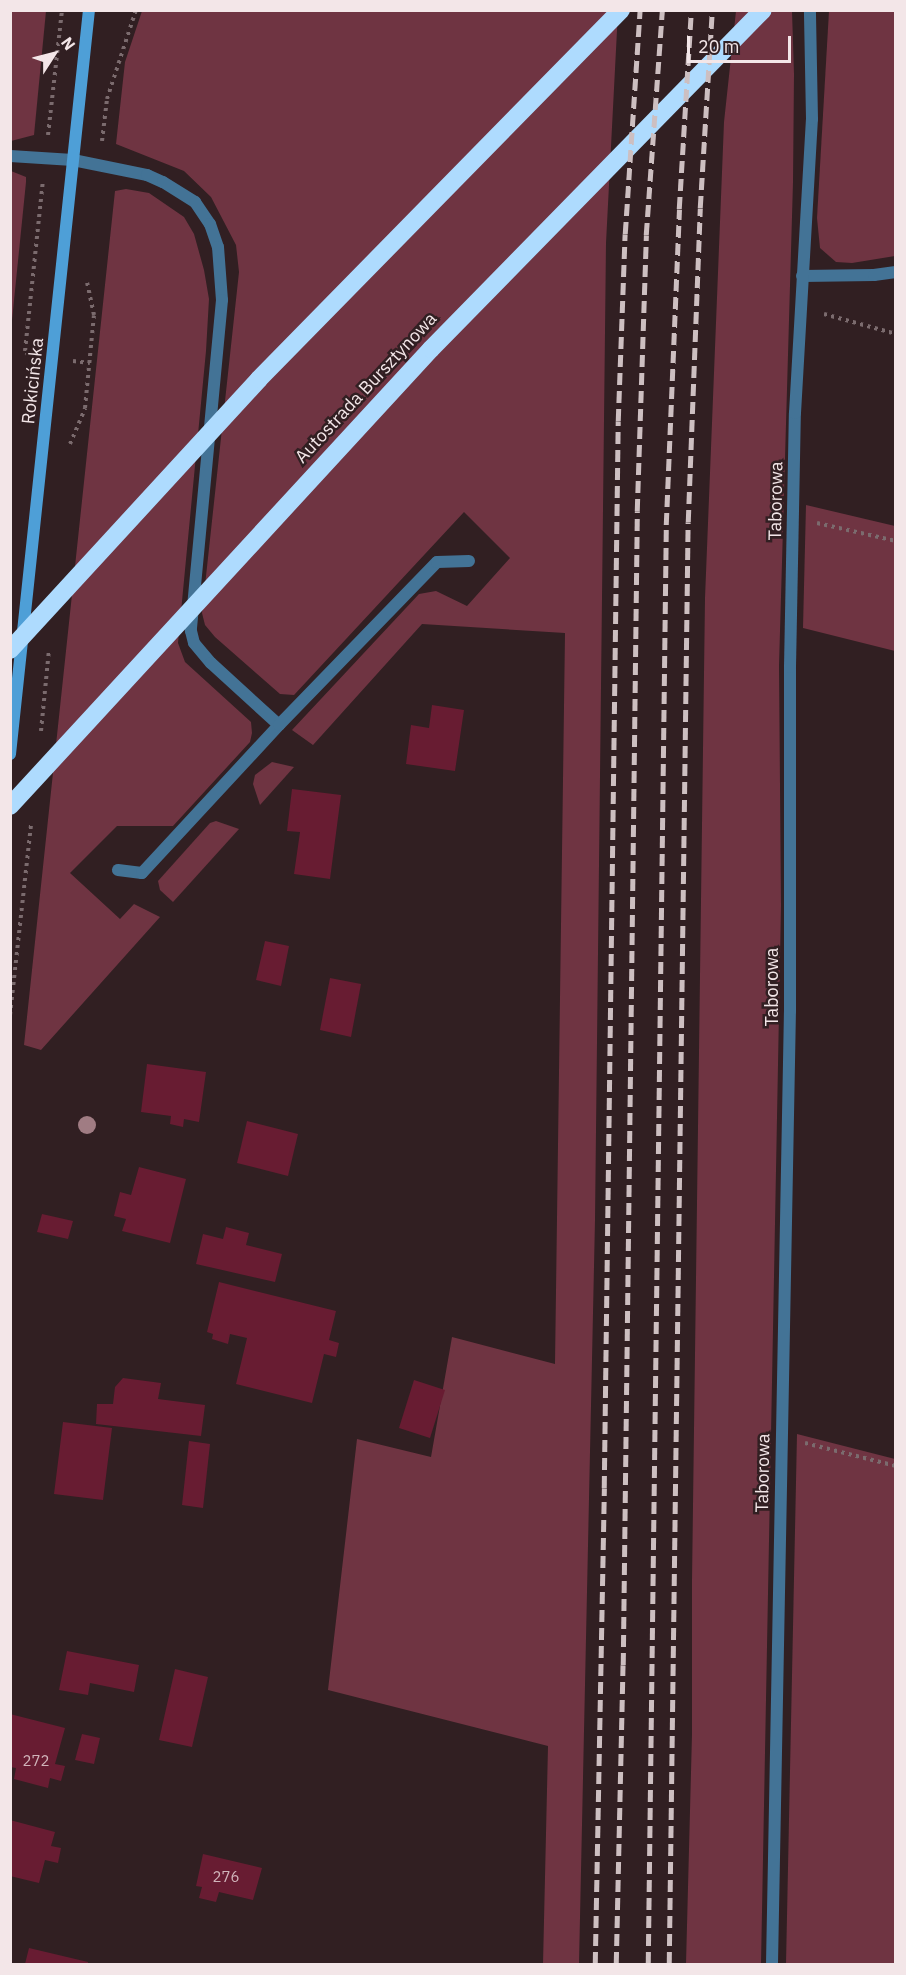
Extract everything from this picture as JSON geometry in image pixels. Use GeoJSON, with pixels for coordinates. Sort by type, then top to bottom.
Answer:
{"type":"FeatureCollection","features":[{"type":"Feature","properties":{"kind":"highway"},"geometry":{"type":"LineString","coordinates":[[10,650],[259,379],[621,10]]}},
{"type":"Feature","properties":{"kind":"highway","name":"Autostrada Bursztynowa"},"geometry":{"type":"LineString","coordinates":[[10,806],[430,349],[763,10]]}},
{"type":"Feature","properties":{"kind":"main road","name":"Rokicińska"},"geometry":{"type":"LineString","coordinates":[[10,754],[89,10]]}},
{"type":"Feature","properties":{"kind":"street","name":"Taborowa"},"geometry":{"type":"LineString","coordinates":[[772,1965],[790,1023],[793,517],[800,308],[812,118],[810,10]]}},
{"type":"Feature","properties":{"kind":"street"},"geometry":{"type":"LineString","coordinates":[[10,156],[73,160],[147,175],[181,192],[203,212],[218,247],[222,300],[191,631],[194,643],[211,663],[279,725]]}},
{"type":"Feature","properties":{"kind":"street"},"geometry":{"type":"LineString","coordinates":[[802,276],[874,275],[896,272]]}},
{"type":"Feature","properties":{"kind":"street"},"geometry":{"type":"LineString","coordinates":[[118,870],[142,873],[279,725],[437,562],[469,561]]}},
{"type":"Feature","properties":{"kind":"path"},"geometry":{"type":"LineString","coordinates":[[49,127],[62,10]]}},
{"type":"Feature","properties":{"kind":"path"},"geometry":{"type":"LineString","coordinates":[[99,166],[107,99],[136,10]]}},
{"type":"Feature","properties":{"kind":"path"},"geometry":{"type":"LineString","coordinates":[[28,355],[25,351],[42,190]]}},
{"type":"Feature","properties":{"kind":"path"},"geometry":{"type":"LineString","coordinates":[[69,449],[74,431],[85,411],[94,315],[87,291],[87,278]]}},
{"type":"Feature","properties":{"kind":"path"},"geometry":{"type":"LineString","coordinates":[[800,308],[896,334]]}},
{"type":"Feature","properties":{"kind":"path"},"geometry":{"type":"LineString","coordinates":[[71,361],[90,363]]}},
{"type":"Feature","properties":{"kind":"path"},"geometry":{"type":"LineString","coordinates":[[793,517],[896,541]]}},
{"type":"Feature","properties":{"kind":"path"},"geometry":{"type":"LineString","coordinates":[[40,742],[50,643]]}},
{"type":"Feature","properties":{"kind":"path"},"geometry":{"type":"LineString","coordinates":[[10,1015],[31,820]]}},
{"type":"Feature","properties":{"kind":"path"},"geometry":{"type":"LineString","coordinates":[[781,1437],[896,1466]]}},
{"type":"Feature","properties":{"kind":"shaded area"},"geometry":{"type":"Polygon","coordinates":[[[10,11],[46,11],[34,135],[11,141],[10,11]]]}},
{"type":"Feature","properties":{"kind":"shaded area"},"geometry":{"type":"Polygon","coordinates":[[[142,11],[618,11],[606,243],[595,1220],[579,1964],[543,1964],[548,1746],[328,1690],[357,1439],[431,1457],[452,1337],[555,1364],[565,633],[422,624],[313,745],[292,730],[419,594],[436,591],[467,606],[510,558],[464,512],[294,695],[280,694],[215,637],[205,625],[202,613],[239,272],[236,245],[211,197],[184,171],[116,144],[125,62],[142,11]]]}},
{"type":"Feature","properties":{"kind":"shaded area"},"geometry":{"type":"Polygon","coordinates":[[[736,11],[792,11],[794,74],[779,666],[781,906],[761,1964],[686,1964],[692,1734],[705,598],[724,122],[736,11]]]}},
{"type":"Feature","properties":{"kind":"shaded area"},"geometry":{"type":"Polygon","coordinates":[[[829,11],[895,11],[895,256],[852,263],[836,262],[820,248],[817,218],[829,11]]]}},
{"type":"Feature","properties":{"kind":"shaded area"},"geometry":{"type":"Polygon","coordinates":[[[11,171],[26,177],[26,182],[11,330],[11,171]]]}},
{"type":"Feature","properties":{"kind":"shaded area"},"geometry":{"type":"Polygon","coordinates":[[[126,189],[149,193],[184,217],[194,234],[204,270],[209,299],[206,351],[178,643],[185,662],[251,722],[252,733],[250,742],[173,826],[117,826],[70,873],[120,919],[134,904],[160,917],[41,1050],[24,1045],[115,191],[126,189]]]}},
{"type":"Feature","properties":{"kind":"shaded area"},"geometry":{"type":"Polygon","coordinates":[[[806,505],[895,526],[895,651],[803,628],[806,505]]]}},
{"type":"Feature","properties":{"kind":"shaded area"},"geometry":{"type":"Polygon","coordinates":[[[272,762],[294,767],[260,805],[253,784],[255,775],[272,762]]]}},
{"type":"Feature","properties":{"kind":"shaded area"},"geometry":{"type":"Polygon","coordinates":[[[216,821],[239,829],[173,902],[160,890],[158,881],[210,823],[216,821]]]}},
{"type":"Feature","properties":{"kind":"shaded area"},"geometry":{"type":"Polygon","coordinates":[[[797,1434],[895,1459],[895,1964],[786,1964],[797,1434]]]}},
{"type":"Feature","properties":{"kind":"building"},"geometry":{"type":"Polygon","coordinates":[[[432,705],[464,710],[455,771],[406,764],[411,725],[429,728],[432,705]]]}},
{"type":"Feature","properties":{"kind":"building"},"geometry":{"type":"Polygon","coordinates":[[[292,789],[341,795],[330,879],[294,874],[300,832],[287,831],[292,789]]]}},
{"type":"Feature","properties":{"kind":"building"},"geometry":{"type":"Polygon","coordinates":[[[265,941],[289,946],[281,986],[256,980],[265,941]]]}},
{"type":"Feature","properties":{"kind":"building"},"geometry":{"type":"Polygon","coordinates":[[[330,978],[361,984],[351,1037],[320,1030],[330,978]]]}},
{"type":"Feature","properties":{"kind":"building"},"geometry":{"type":"Polygon","coordinates":[[[147,1064],[206,1072],[199,1122],[184,1119],[183,1127],[170,1124],[171,1116],[141,1112],[147,1064]]]}},
{"type":"Feature","properties":{"kind":"building"},"geometry":{"type":"Polygon","coordinates":[[[247,1121],[298,1134],[288,1176],[237,1163],[247,1121]]]}},
{"type":"Feature","properties":{"kind":"building"},"geometry":{"type":"Polygon","coordinates":[[[139,1167],[186,1179],[170,1243],[122,1231],[126,1219],[114,1216],[120,1192],[131,1195],[139,1167]]]}},
{"type":"Feature","properties":{"kind":"building"},"geometry":{"type":"Polygon","coordinates":[[[42,1214],[73,1221],[68,1239],[37,1232],[42,1214]]]}},
{"type":"Feature","properties":{"kind":"building"},"geometry":{"type":"Polygon","coordinates":[[[226,1227],[249,1233],[246,1245],[282,1254],[275,1282],[196,1264],[203,1234],[223,1239],[226,1227]]]}},
{"type":"Feature","properties":{"kind":"building"},"geometry":{"type":"Polygon","coordinates":[[[219,1282],[336,1311],[329,1340],[339,1343],[336,1357],[324,1354],[312,1403],[236,1384],[247,1338],[230,1334],[228,1344],[212,1339],[213,1334],[207,1332],[219,1282]]]}},
{"type":"Feature","properties":{"kind":"building"},"geometry":{"type":"Polygon","coordinates":[[[123,1378],[161,1383],[158,1399],[205,1405],[201,1436],[96,1424],[97,1404],[113,1404],[115,1387],[123,1378]]]}},
{"type":"Feature","properties":{"kind":"building"},"geometry":{"type":"Polygon","coordinates":[[[414,1380],[445,1390],[430,1438],[399,1428],[414,1380]]]}},
{"type":"Feature","properties":{"kind":"building"},"geometry":{"type":"Polygon","coordinates":[[[63,1422],[112,1428],[103,1500],[54,1494],[63,1422]]]}},
{"type":"Feature","properties":{"kind":"building"},"geometry":{"type":"Polygon","coordinates":[[[189,1441],[210,1444],[203,1508],[182,1505],[189,1441]]]}},
{"type":"Feature","properties":{"kind":"building"},"geometry":{"type":"Polygon","coordinates":[[[67,1651],[139,1665],[134,1692],[90,1683],[88,1695],[59,1690],[67,1651]]]}},
{"type":"Feature","properties":{"kind":"building"},"geometry":{"type":"Polygon","coordinates":[[[175,1669],[208,1677],[192,1747],[159,1740],[175,1669]]]}},
{"type":"Feature","properties":{"kind":"building"},"geometry":{"type":"Polygon","coordinates":[[[10,1714],[65,1728],[55,1764],[65,1766],[61,1781],[50,1778],[48,1788],[14,1779],[16,1768],[10,1767],[10,1714]]]}},
{"type":"Feature","properties":{"kind":"building"},"geometry":{"type":"Polygon","coordinates":[[[82,1734],[100,1738],[94,1764],[75,1760],[82,1734]]]}},
{"type":"Feature","properties":{"kind":"building"},"geometry":{"type":"Polygon","coordinates":[[[10,1820],[55,1832],[51,1846],[61,1848],[58,1863],[45,1860],[39,1883],[10,1876],[10,1820]]]}},
{"type":"Feature","properties":{"kind":"building"},"geometry":{"type":"Polygon","coordinates":[[[203,1854],[262,1868],[253,1900],[219,1892],[216,1902],[199,1898],[202,1887],[196,1886],[203,1854]]]}},
{"type":"Feature","properties":{"kind":"building"},"geometry":{"type":"Polygon","coordinates":[[[29,1948],[88,1962],[88,1964],[25,1964],[29,1948]]]}},
{"type":"Feature","properties":{"kind":"railway"},"geometry":{"type":"LineString","coordinates":[[595,1964],[604,1488],[618,421],[625,234],[640,10]]}},
{"type":"Feature","properties":{"kind":"railway"},"geometry":{"type":"LineString","coordinates":[[616,1964],[623,1665],[637,511],[646,235],[662,10]]}},
{"type":"Feature","properties":{"kind":"railway"},"geometry":{"type":"LineString","coordinates":[[648,1964],[666,525],[679,209],[691,10]]}},
{"type":"Feature","properties":{"kind":"railway"},"geometry":{"type":"LineString","coordinates":[[669,1964],[688,522],[700,208],[712,10]]}}]}
